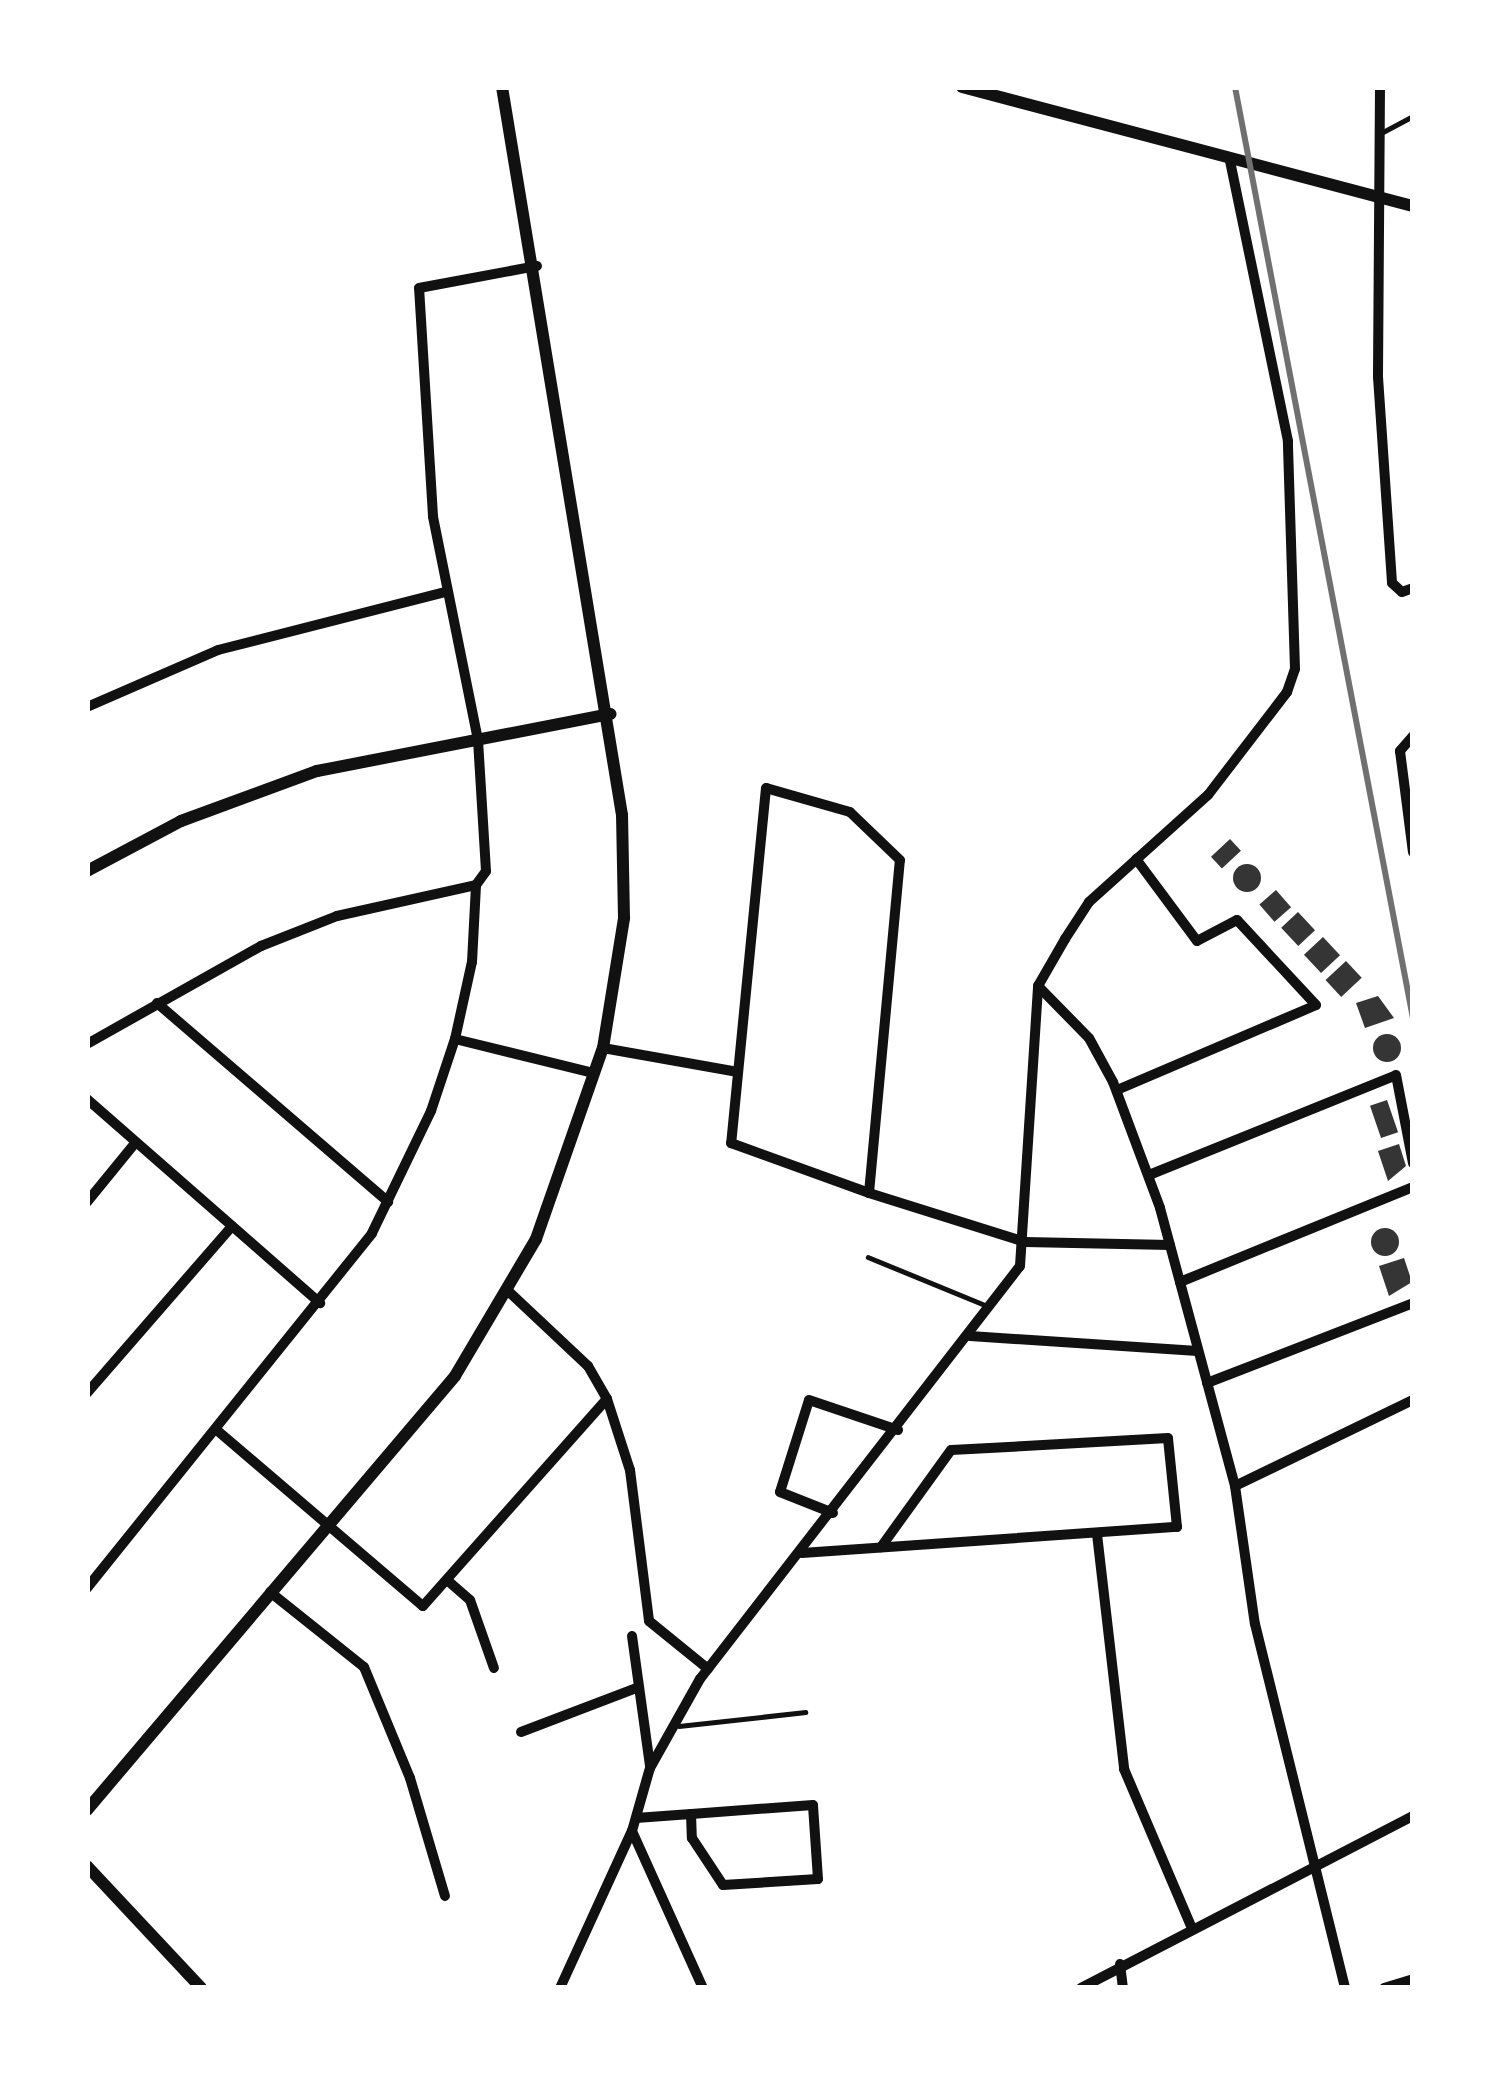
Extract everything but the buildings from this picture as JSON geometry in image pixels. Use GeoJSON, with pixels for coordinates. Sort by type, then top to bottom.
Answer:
{"type":"FeatureCollection","features":[{"type":"Feature","properties":{"kind":"street"},"geometry":{"type":"LineString","coordinates":[[87,1810],[454,1376],[536,1239],[603,1048],[624,918],[610,714],[537,266],[502,87]]}},
{"type":"Feature","properties":{"kind":"street"},"geometry":{"type":"LineString","coordinates":[[962,87],[1413,206]]}},
{"type":"Feature","properties":{"kind":"street"},"geometry":{"type":"LineString","coordinates":[[1380,87],[1378,377],[1392,583],[1402,592],[1413,589]]}},
{"type":"Feature","properties":{"kind":"street"},"geometry":{"type":"LineString","coordinates":[[560,1988],[632,1831],[650,1768],[708,1669],[898,1430],[1020,1266],[1038,986],[1088,902],[1208,795],[1287,692],[1295,669],[1288,442],[1230,161]]}},
{"type":"Feature","properties":{"kind":"street"},"geometry":{"type":"LineString","coordinates":[[87,1588],[320,1303],[388,1202],[454,1039],[472,962],[476,885],[486,871],[478,740],[433,516],[419,288],[537,266]]}},
{"type":"Feature","properties":{"kind":"street"},"geometry":{"type":"LineString","coordinates":[[87,707],[218,650],[446,592]]}},
{"type":"Feature","properties":{"kind":"street"},"geometry":{"type":"LineString","coordinates":[[87,871],[181,821],[317,770],[610,714]]}},
{"type":"Feature","properties":{"kind":"street"},"geometry":{"type":"LineString","coordinates":[[1413,736],[1400,751],[1413,852]]}},
{"type":"Feature","properties":{"kind":"street"},"geometry":{"type":"LineString","coordinates":[[869,1193],[900,860],[850,812],[766,788],[731,1143],[869,1193],[1025,1242],[1170,1245]]}},
{"type":"Feature","properties":{"kind":"street"},"geometry":{"type":"LineString","coordinates":[[1117,1090],[1316,1005],[1237,920],[1197,941],[1136,859]]}},
{"type":"Feature","properties":{"kind":"street"},"geometry":{"type":"LineString","coordinates":[[87,1044],[157,1003],[337,916],[476,885]]}},
{"type":"Feature","properties":{"kind":"street"},"geometry":{"type":"LineString","coordinates":[[1038,986],[1089,1039],[1117,1090],[1149,1175],[1235,1486],[1255,1624],[1345,1988]]}},
{"type":"Feature","properties":{"kind":"street"},"geometry":{"type":"LineString","coordinates":[[157,1003],[388,1202]]}},
{"type":"Feature","properties":{"kind":"street"},"geometry":{"type":"LineString","coordinates":[[454,1039],[593,1073]]}},
{"type":"Feature","properties":{"kind":"street"},"geometry":{"type":"LineString","coordinates":[[603,1048],[738,1072]]}},
{"type":"Feature","properties":{"kind":"street"},"geometry":{"type":"LineString","coordinates":[[1149,1175],[1396,1075],[1413,1163]]}},
{"type":"Feature","properties":{"kind":"street"},"geometry":{"type":"LineString","coordinates":[[87,1099],[320,1303]]}},
{"type":"Feature","properties":{"kind":"street"},"geometry":{"type":"LineString","coordinates":[[87,1202],[136,1142]]}},
{"type":"Feature","properties":{"kind":"street"},"geometry":{"type":"LineString","coordinates":[[1180,1282],[1413,1187]]}},
{"type":"Feature","properties":{"kind":"street"},"geometry":{"type":"LineString","coordinates":[[87,1393],[232,1226]]}},
{"type":"Feature","properties":{"kind":"street"},"geometry":{"type":"LineString","coordinates":[[507,1290],[588,1366],[607,1399],[630,1470],[649,1621],[708,1669]]}},
{"type":"Feature","properties":{"kind":"street"},"geometry":{"type":"LineString","coordinates":[[1207,1384],[1413,1304]]}},
{"type":"Feature","properties":{"kind":"street"},"geometry":{"type":"LineString","coordinates":[[970,1336],[1198,1351]]}},
{"type":"Feature","properties":{"kind":"street"},"geometry":{"type":"LineString","coordinates":[[219,1432],[423,1606],[607,1399]]}},
{"type":"Feature","properties":{"kind":"street"},"geometry":{"type":"LineString","coordinates":[[833,1513],[780,1492],[809,1400],[898,1430]]}},
{"type":"Feature","properties":{"kind":"street"},"geometry":{"type":"LineString","coordinates":[[1235,1486],[1413,1400]]}},
{"type":"Feature","properties":{"kind":"street"},"geometry":{"type":"LineString","coordinates":[[802,1553],[1178,1527],[1168,1438],[951,1450],[881,1547]]}},
{"type":"Feature","properties":{"kind":"street"},"geometry":{"type":"LineString","coordinates":[[1097,1534],[1124,1769],[1191,1926]]}},
{"type":"Feature","properties":{"kind":"street"},"geometry":{"type":"LineString","coordinates":[[447,1580],[470,1600],[494,1668]]}},
{"type":"Feature","properties":{"kind":"street"},"geometry":{"type":"LineString","coordinates":[[270,1592],[364,1667],[410,1778],[445,1896]]}},
{"type":"Feature","properties":{"kind":"street"},"geometry":{"type":"LineString","coordinates":[[632,1636],[650,1768]]}},
{"type":"Feature","properties":{"kind":"street"},"geometry":{"type":"LineString","coordinates":[[521,1732],[639,1687]]}},
{"type":"Feature","properties":{"kind":"street"},"geometry":{"type":"LineString","coordinates":[[636,1818],[813,1805],[818,1879],[723,1886],[692,1838],[691,1814]]}},
{"type":"Feature","properties":{"kind":"street"},"geometry":{"type":"LineString","coordinates":[[1081,1988],[1191,1926],[1314,1872],[1413,1816]]}},
{"type":"Feature","properties":{"kind":"street"},"geometry":{"type":"LineString","coordinates":[[632,1831],[703,1988]]}},
{"type":"Feature","properties":{"kind":"street"},"geometry":{"type":"LineString","coordinates":[[87,1866],[201,1988]]}},
{"type":"Feature","properties":{"kind":"street"},"geometry":{"type":"LineString","coordinates":[[1120,1964],[1123,1988]]}},
{"type":"Feature","properties":{"kind":"street"},"geometry":{"type":"LineString","coordinates":[[1384,1988],[1413,1979]]}},
{"type":"Feature","properties":{"kind":"lane"},"geometry":{"type":"LineString","coordinates":[[1380,133],[1413,116]]}},
{"type":"Feature","properties":{"kind":"lane"},"geometry":{"type":"LineString","coordinates":[[868,1257],[990,1307]]}},
{"type":"Feature","properties":{"kind":"lane"},"geometry":{"type":"LineString","coordinates":[[673,1726],[805,1712]]}},
{"type":"Feature","properties":{"kind":"railway"},"geometry":{"type":"LineString","coordinates":[[1235,87],[1413,1018]]}}]}
